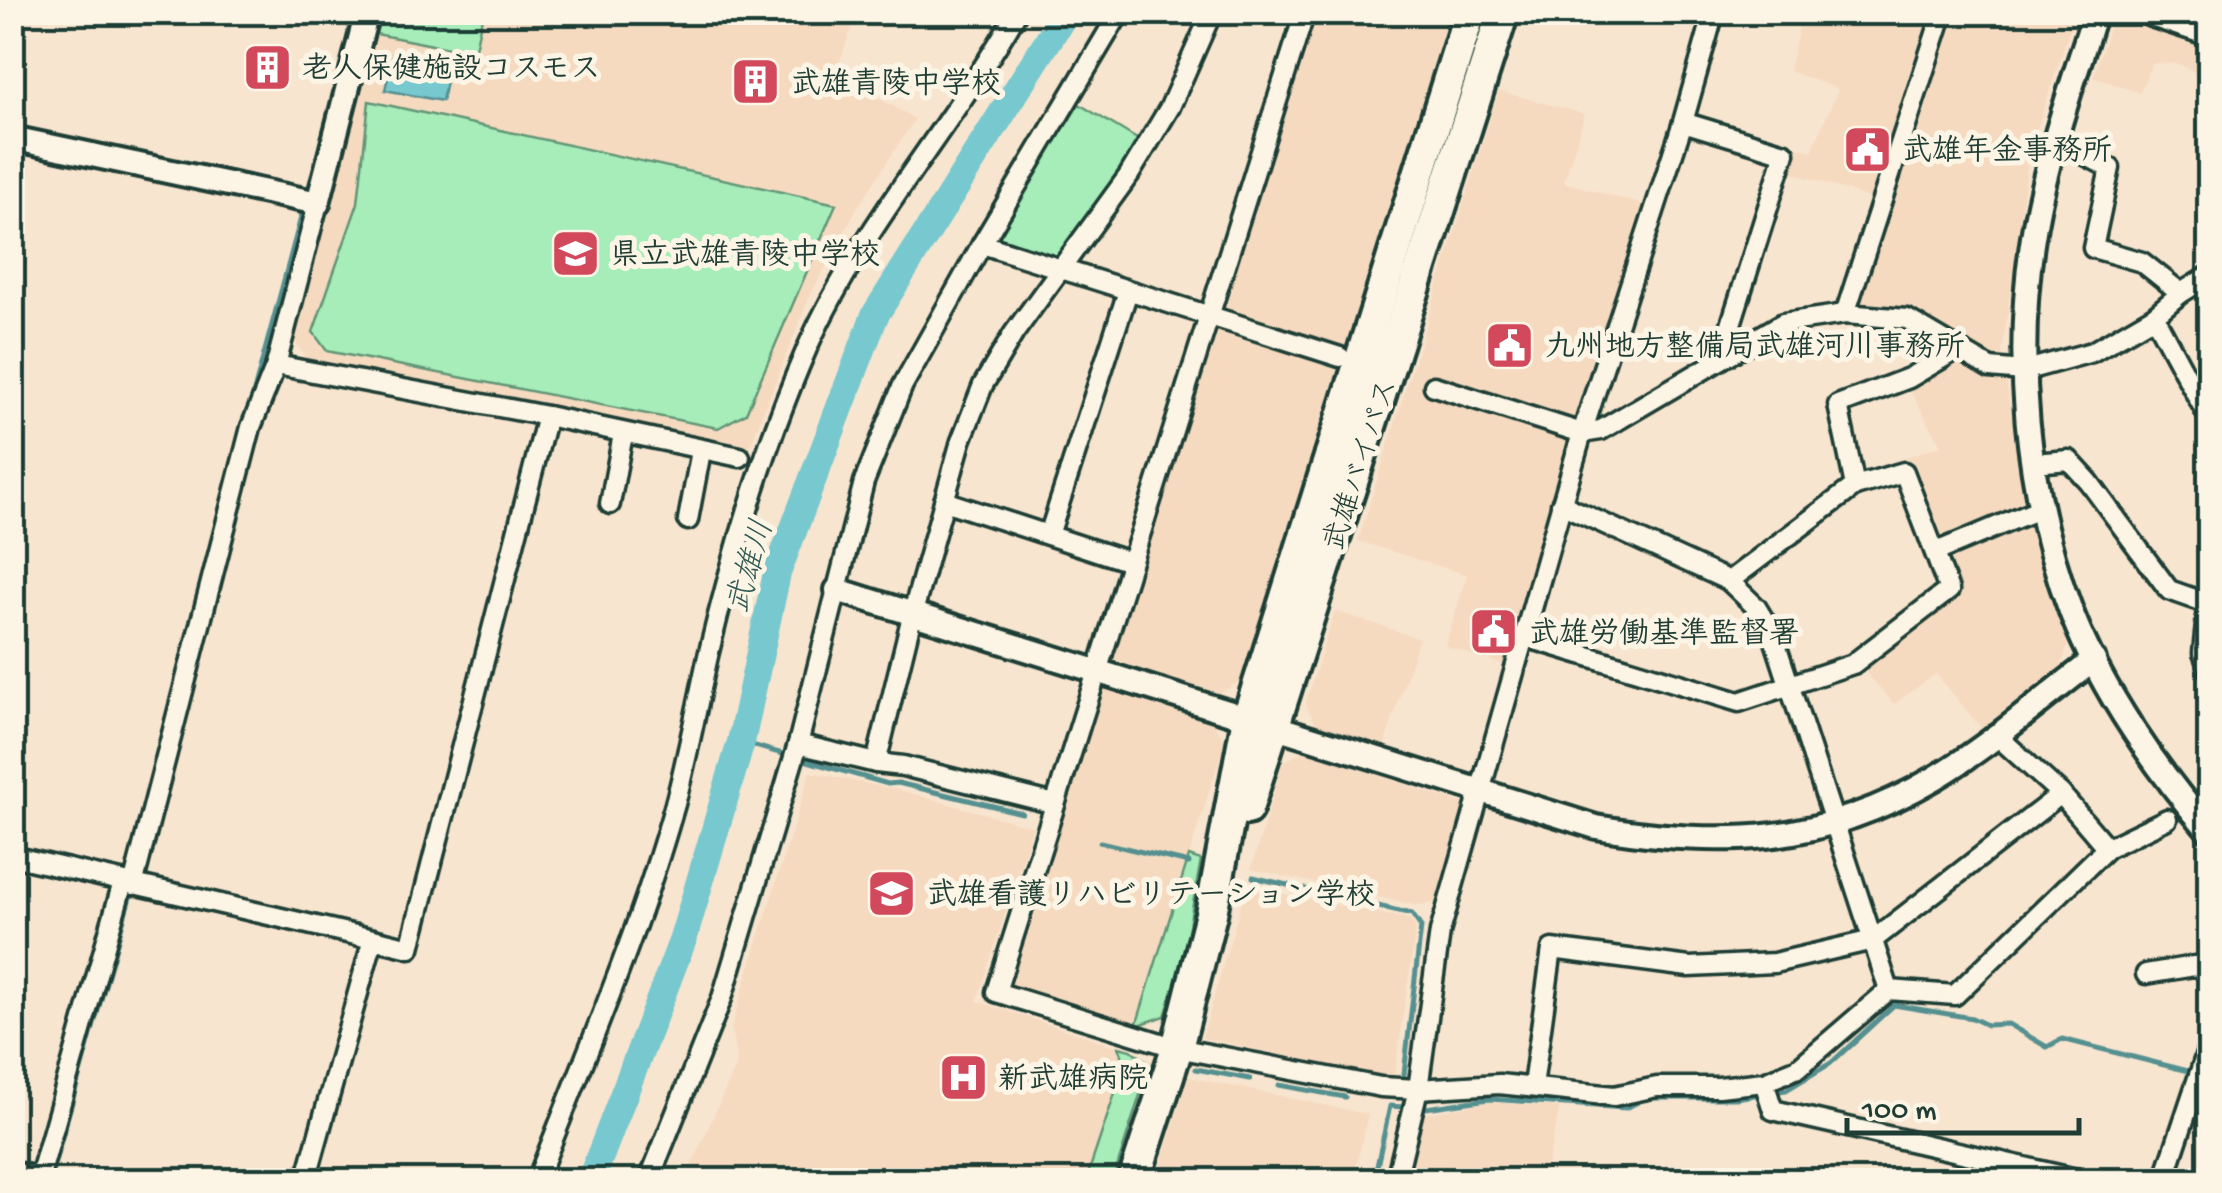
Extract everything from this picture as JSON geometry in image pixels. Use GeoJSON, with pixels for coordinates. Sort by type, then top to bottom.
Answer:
{"type":"FeatureCollection","features":[{"type":"Feature","properties":{"kind":"highway","name":"武雄バイパス"},"geometry":{"type":"LineString","coordinates":[[1134,1180],[1177,1048],[1262,722],[1470,12]]}},
{"type":"Feature","properties":{"kind":"highway","name":"武雄バイパス"},"geometry":{"type":"LineString","coordinates":[[1262,722],[1503,12]]}},
{"type":"Feature","properties":{"kind":"main road"},"geometry":{"type":"LineString","coordinates":[[2152,12],[2210,31]]}},
{"type":"Feature","properties":{"kind":"street"},"geometry":{"type":"LineString","coordinates":[[12,1174],[40,1180],[128,884],[251,426],[276,364],[368,12]]}},
{"type":"Feature","properties":{"kind":"street"},"geometry":{"type":"LineString","coordinates":[[536,1180],[656,868],[710,651],[766,454],[808,346],[839,284],[993,55],[1017,12]]}},
{"type":"Feature","properties":{"kind":"street"},"geometry":{"type":"LineString","coordinates":[[650,1180],[722,998],[798,744],[864,482],[903,385],[1120,12]]}},
{"type":"Feature","properties":{"kind":"street"},"geometry":{"type":"LineString","coordinates":[[876,763],[944,501],[982,385],[1128,175],[1170,107],[1212,12]]}},
{"type":"Feature","properties":{"kind":"street"},"geometry":{"type":"LineString","coordinates":[[1305,12],[996,992],[1177,1048],[1380,1087],[1499,1084],[1614,1096],[1657,1087],[1767,1090],[1889,990],[1955,995],[2107,848],[2168,819]]}},
{"type":"Feature","properties":{"kind":"street"},"geometry":{"type":"LineString","coordinates":[[1396,1180],[1418,1089],[1440,932],[1582,432],[1683,122],[1714,12]]}},
{"type":"Feature","properties":{"kind":"street"},"geometry":{"type":"LineString","coordinates":[[1845,314],[1943,12]]}},
{"type":"Feature","properties":{"kind":"street"},"geometry":{"type":"LineString","coordinates":[[2095,12],[2056,140],[2036,223],[2026,297],[2023,371],[2034,464],[2041,508],[2072,614],[2094,660],[2158,766],[2210,832]]}},
{"type":"Feature","properties":{"kind":"street"},"geometry":{"type":"LineString","coordinates":[[1683,122],[1785,153],[1720,359]]}},
{"type":"Feature","properties":{"kind":"street"},"geometry":{"type":"LineString","coordinates":[[12,138],[318,203]]}},
{"type":"Feature","properties":{"kind":"street"},"geometry":{"type":"LineString","coordinates":[[2056,140],[2110,168],[2093,248],[2142,262],[2182,294]]}},
{"type":"Feature","properties":{"kind":"street"},"geometry":{"type":"LineString","coordinates":[[982,244],[1340,357]]}},
{"type":"Feature","properties":{"kind":"street"},"geometry":{"type":"LineString","coordinates":[[1434,386],[1582,432],[1600,430],[1783,323],[1845,314],[1907,319],[1990,368],[2023,371],[2092,352],[2154,316],[2210,274]]}},
{"type":"Feature","properties":{"kind":"street"},"geometry":{"type":"LineString","coordinates":[[1049,535],[1128,290]]}},
{"type":"Feature","properties":{"kind":"street"},"geometry":{"type":"LineString","coordinates":[[2154,316],[2210,420]]}},
{"type":"Feature","properties":{"kind":"street"},"geometry":{"type":"LineString","coordinates":[[1855,486],[1838,405],[1909,378],[1956,350]]}},
{"type":"Feature","properties":{"kind":"street"},"geometry":{"type":"LineString","coordinates":[[276,364],[740,457]]}},
{"type":"Feature","properties":{"kind":"street"},"geometry":{"type":"LineString","coordinates":[[12,856],[410,948],[547,416]]}},
{"type":"Feature","properties":{"kind":"street"},"geometry":{"type":"LineString","coordinates":[[610,504],[623,434]]}},
{"type":"Feature","properties":{"kind":"street"},"geometry":{"type":"LineString","coordinates":[[688,520],[702,450]]}},
{"type":"Feature","properties":{"kind":"street"},"geometry":{"type":"LineString","coordinates":[[2034,464],[2069,460],[2169,590],[2208,599],[2203,653],[2210,672]]}},
{"type":"Feature","properties":{"kind":"street"},"geometry":{"type":"LineString","coordinates":[[1522,636],[1739,702],[1853,664],[1949,590],[1904,472],[1855,486],[1729,581]]}},
{"type":"Feature","properties":{"kind":"street"},"geometry":{"type":"LineString","coordinates":[[944,501],[1130,562]]}},
{"type":"Feature","properties":{"kind":"street"},"geometry":{"type":"LineString","coordinates":[[1562,504],[1729,581],[1756,607],[1773,635],[1889,990]]}},
{"type":"Feature","properties":{"kind":"street"},"geometry":{"type":"LineString","coordinates":[[1936,552],[2041,508]]}},
{"type":"Feature","properties":{"kind":"street"},"geometry":{"type":"LineString","coordinates":[[837,590],[1596,827],[1661,838],[1758,838],[1835,823],[1888,803],[1937,776],[2094,660]]}},
{"type":"Feature","properties":{"kind":"street"},"geometry":{"type":"LineString","coordinates":[[1996,734],[2060,794],[2107,848]]}},
{"type":"Feature","properties":{"kind":"street"},"geometry":{"type":"LineString","coordinates":[[798,744],[1054,804]]}},
{"type":"Feature","properties":{"kind":"street"},"geometry":{"type":"LineString","coordinates":[[1533,1086],[1552,949],[1689,966],[1774,963],[1873,940],[2060,794]]}},
{"type":"Feature","properties":{"kind":"street"},"geometry":{"type":"LineString","coordinates":[[306,1180],[374,939]]}},
{"type":"Feature","properties":{"kind":"street"},"geometry":{"type":"LineString","coordinates":[[2146,974],[2194,966],[2210,970]]}},
{"type":"Feature","properties":{"kind":"street"},"geometry":{"type":"LineString","coordinates":[[2164,1180],[2210,1042]]}},
{"type":"Feature","properties":{"kind":"street"},"geometry":{"type":"LineString","coordinates":[[1767,1090],[1773,1110],[2081,1180]]}},
{"type":"Feature","properties":{"kind":"shaded area","name":"県立武雄青陵中学校"},"geometry":{"type":"Polygon","coordinates":[[[381,13],[857,13],[836,73],[915,119],[856,210],[810,296],[748,451],[308,361],[294,340],[381,13]]]}},
{"type":"Feature","properties":{"kind":"shaded area"},"geometry":{"type":"Polygon","coordinates":[[[1312,13],[1452,13],[1345,350],[1217,311],[1312,13]]]}},
{"type":"Feature","properties":{"kind":"shaded area"},"geometry":{"type":"Polygon","coordinates":[[[1802,13],[2072,13],[2074,17],[2029,154],[2002,353],[2025,507],[2069,641],[2060,669],[1981,728],[1936,674],[1894,704],[1852,657],[1944,586],[1890,463],[1941,445],[1900,373],[1940,348],[1907,323],[1843,305],[1878,201],[1788,171],[1796,147],[1812,151],[1838,89],[1789,71],[1802,13]]]}},
{"type":"Feature","properties":{"kind":"shaded area"},"geometry":{"type":"Polygon","coordinates":[[[2114,13],[2209,13],[2209,79],[2178,64],[2152,63],[2140,93],[2093,77],[2114,13]]]}},
{"type":"Feature","properties":{"kind":"shaded area"},"geometry":{"type":"Polygon","coordinates":[[[1499,91],[1585,114],[1564,182],[1647,206],[1508,666],[1445,646],[1467,575],[1358,541],[1499,91]]]}},
{"type":"Feature","properties":{"kind":"shaded area"},"geometry":{"type":"Polygon","coordinates":[[[1213,325],[1340,364],[1241,681],[1219,693],[1109,659],[1213,325]]]}},
{"type":"Feature","properties":{"kind":"shaded area"},"geometry":{"type":"Polygon","coordinates":[[[1335,611],[1419,638],[1384,746],[1316,724],[1305,704],[1335,611]]]}},
{"type":"Feature","properties":{"kind":"shaded area"},"geometry":{"type":"Polygon","coordinates":[[[1100,688],[1214,724],[1225,741],[1136,1026],[1007,986],[1100,688]]]}},
{"type":"Feature","properties":{"kind":"shaded area"},"geometry":{"type":"Polygon","coordinates":[[[1303,751],[1468,805],[1440,903],[1414,905],[1251,869],[1283,762],[1303,751]]]}},
{"type":"Feature","properties":{"kind":"shaded area"},"geometry":{"type":"Polygon","coordinates":[[[810,772],[899,790],[1033,827],[977,1001],[1119,1047],[1125,1062],[1086,1180],[685,1180],[737,1063],[731,1028],[810,772]]]}},
{"type":"Feature","properties":{"kind":"shaded area"},"geometry":{"type":"Polygon","coordinates":[[[1246,886],[1408,919],[1416,927],[1394,1078],[1202,1038],[1246,886]]]}},
{"type":"Feature","properties":{"kind":"shaded area"},"geometry":{"type":"Polygon","coordinates":[[[1188,1077],[1368,1114],[1353,1180],[1156,1180],[1188,1077]]]}},
{"type":"Feature","properties":{"kind":"shaded area"},"geometry":{"type":"Polygon","coordinates":[[[1488,1102],[1560,1107],[1544,1180],[1409,1180],[1424,1114],[1488,1102]]]}},
{"type":"Feature","properties":{"kind":"green space"},"geometry":{"type":"Polygon","coordinates":[[[381,12],[483,13],[474,53],[376,34],[381,12]]]}},
{"type":"Feature","properties":{"kind":"green space"},"geometry":{"type":"Polygon","coordinates":[[[369,101],[836,204],[746,413],[718,428],[327,351],[313,332],[358,203],[369,101]]]}},
{"type":"Feature","properties":{"kind":"green space"},"geometry":{"type":"Polygon","coordinates":[[[1079,104],[1142,142],[1056,261],[1000,244],[997,234],[1079,104]]]}},
{"type":"Feature","properties":{"kind":"green space"},"geometry":{"type":"Polygon","coordinates":[[[1189,856],[1201,860],[1182,964],[1165,1016],[1136,1026],[1189,856]]]}},
{"type":"Feature","properties":{"kind":"green space"},"geometry":{"type":"Polygon","coordinates":[[[1119,1047],[1131,1050],[1150,1064],[1113,1180],[1086,1180],[1125,1063],[1119,1047]]]}},
{"type":"Feature","properties":{"kind":"water"},"geometry":{"type":"Polygon","coordinates":[[[393,54],[449,66],[442,101],[385,90],[393,54]]]}},
{"type":"Feature","properties":{"kind":"waterway","name":"武雄川"},"geometry":{"type":"LineString","coordinates":[[591,1180],[683,939],[741,742],[777,573],[875,315],[1066,12]]}},
{"type":"Feature","properties":{"kind":"waterway"},"geometry":{"type":"LineString","coordinates":[[308,192],[342,64]]}},
{"type":"Feature","properties":{"kind":"waterway"},"geometry":{"type":"LineString","coordinates":[[249,410],[303,210]]}},
{"type":"Feature","properties":{"kind":"waterway"},"geometry":{"type":"LineString","coordinates":[[741,742],[888,784],[898,783],[1022,813]]}},
{"type":"Feature","properties":{"kind":"waterway"},"geometry":{"type":"LineString","coordinates":[[1100,842],[1189,863]]}},
{"type":"Feature","properties":{"kind":"waterway"},"geometry":{"type":"LineString","coordinates":[[1253,877],[1412,914],[1421,927],[1404,1074]]}},
{"type":"Feature","properties":{"kind":"waterway"},"geometry":{"type":"LineString","coordinates":[[50,1180],[129,890]]}},
{"type":"Feature","properties":{"kind":"waterway"},"geometry":{"type":"LineString","coordinates":[[1419,1109],[1489,1099],[1626,1108],[1646,1098],[1736,1098],[1786,1090],[1831,1063],[1894,1005],[1972,1018],[1987,1025],[2008,1024],[2047,1047],[2062,1039],[2188,1071]]}},
{"type":"Feature","properties":{"kind":"waterway"},"geometry":{"type":"LineString","coordinates":[[1196,1069],[1250,1079]]}},
{"type":"Feature","properties":{"kind":"waterway"},"geometry":{"type":"LineString","coordinates":[[1279,1085],[1345,1097]]}},
{"type":"Feature","properties":{"kind":"waterway"},"geometry":{"type":"LineString","coordinates":[[1374,1180],[1390,1106],[1403,1107]]}},
{"type":"Feature","properties":{"kind":"tunnel"},"geometry":{"type":"LineString","coordinates":[[2167,819],[2210,794]]}},
{"type":"Feature","properties":{"kind":"place","name":"老人保健施設コスモス"},"geometry":{"type":"Point","coordinates":[267,67]}},
{"type":"Feature","properties":{"kind":"place","name":"武雄青陵中学校"},"geometry":{"type":"Point","coordinates":[756,82]}},
{"type":"Feature","properties":{"kind":"place","name":"武雄年金事務所"},"geometry":{"type":"Point","coordinates":[1867,149]}},
{"type":"Feature","properties":{"kind":"place","name":"県立武雄青陵中学校"},"geometry":{"type":"Point","coordinates":[575,253]}},
{"type":"Feature","properties":{"kind":"place","name":"九州地方整備局武雄河川事務所"},"geometry":{"type":"Point","coordinates":[1510,345]}},
{"type":"Feature","properties":{"kind":"place","name":"武雄労働基準監督署"},"geometry":{"type":"Point","coordinates":[1494,632]}},
{"type":"Feature","properties":{"kind":"place","name":"武雄看護リハビリテーション学校"},"geometry":{"type":"Point","coordinates":[892,893]}},
{"type":"Feature","properties":{"kind":"place","name":"新武雄病院"},"geometry":{"type":"Point","coordinates":[963,1077]}}]}
